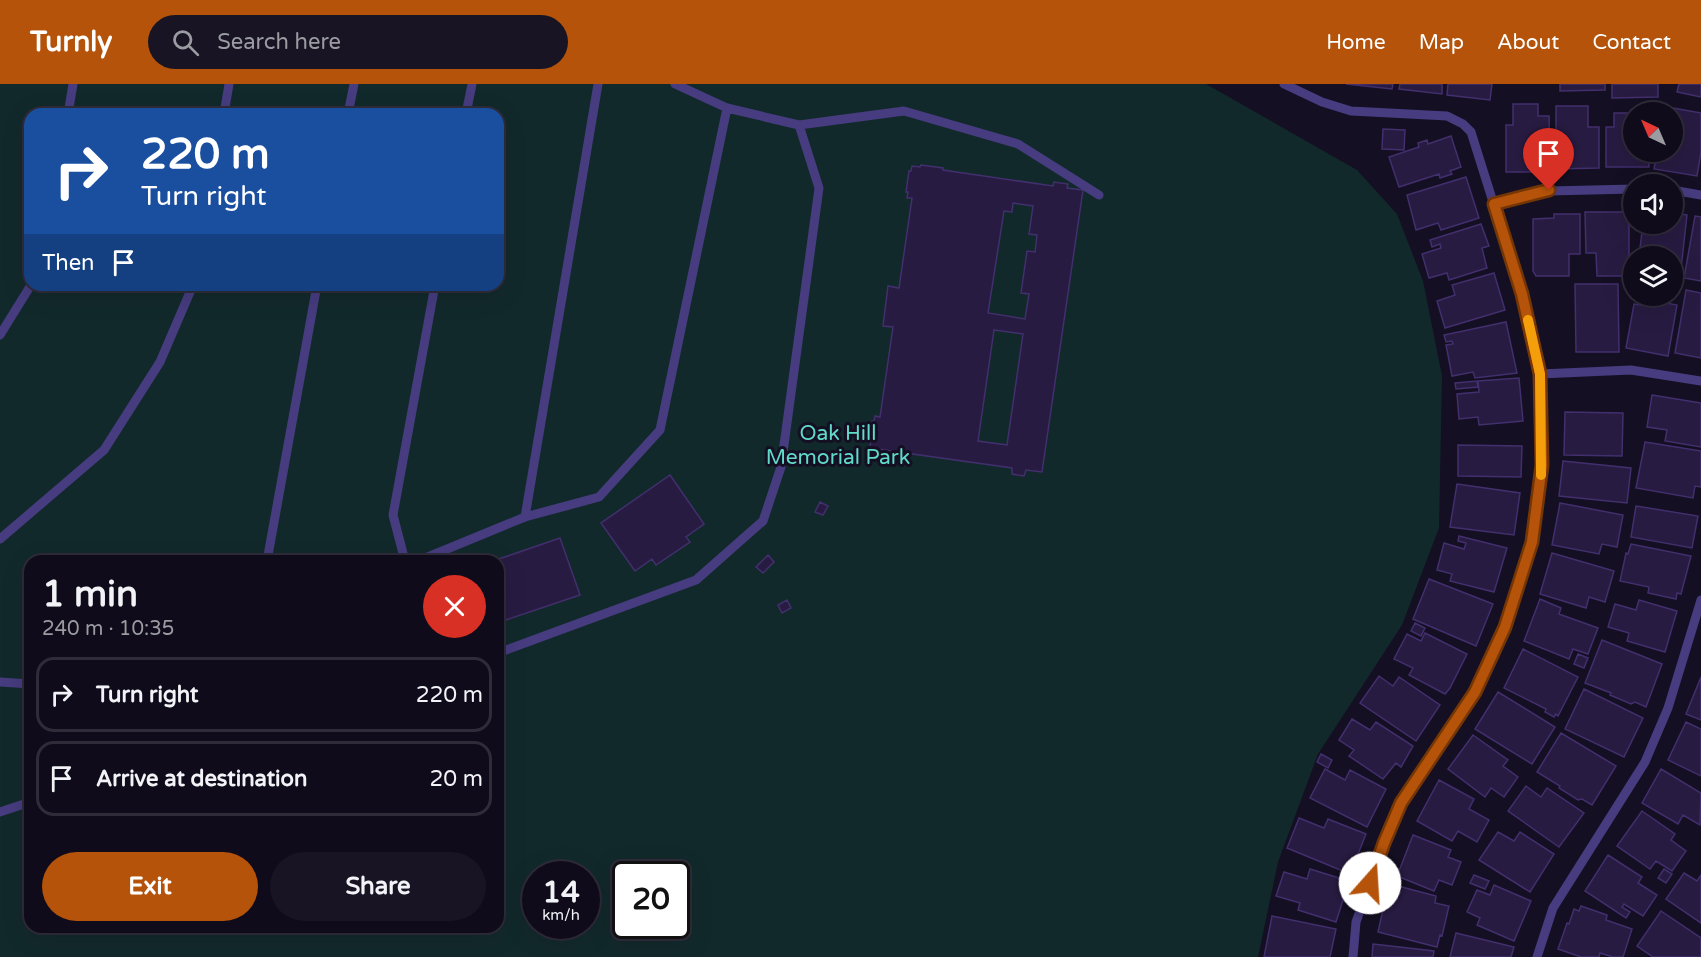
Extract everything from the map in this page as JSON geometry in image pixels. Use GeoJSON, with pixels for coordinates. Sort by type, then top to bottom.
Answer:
{"type":"FeatureCollection","features":[{"type":"Feature","properties":{"kind":"lane"},"geometry":{"type":"LineString","coordinates":[[69,108],[73,84]]}},
{"type":"Feature","properties":{"kind":"lane"},"geometry":{"type":"LineString","coordinates":[[225,108],[229,84]]}},
{"type":"Feature","properties":{"kind":"lane"},"geometry":{"type":"LineString","coordinates":[[349,108],[354,84]]}},
{"type":"Feature","properties":{"kind":"lane"},"geometry":{"type":"LineString","coordinates":[[467,108],[472,84]]}},
{"type":"Feature","properties":{"kind":"lane"},"geometry":{"type":"LineString","coordinates":[[525,518],[598,84]]}},
{"type":"Feature","properties":{"kind":"lane"},"geometry":{"type":"LineString","coordinates":[[675,84],[727,108],[799,125],[904,111],[1018,144],[1100,195]]}},
{"type":"Feature","properties":{"kind":"lane"},"geometry":{"type":"LineString","coordinates":[[1284,84],[1322,102],[1351,111],[1447,116],[1463,124],[1471,132],[1522,294],[1540,374],[1542,465],[1532,542],[1505,627],[1475,692],[1401,803],[1356,922],[1353,957]]}},
{"type":"Feature","properties":{"kind":"lane"},"geometry":{"type":"LineString","coordinates":[[433,555],[525,518],[599,497],[660,430],[727,108]]}},
{"type":"Feature","properties":{"kind":"lane"},"geometry":{"type":"LineString","coordinates":[[504,651],[696,579],[763,521],[781,467],[819,188],[799,125]]}},
{"type":"Feature","properties":{"kind":"lane"},"geometry":{"type":"LineString","coordinates":[[1494,204],[1549,190],[1623,189]]}},
{"type":"Feature","properties":{"kind":"lane"},"geometry":{"type":"LineString","coordinates":[[1683,192],[1701,195]]}},
{"type":"Feature","properties":{"kind":"lane"},"geometry":{"type":"LineString","coordinates":[[0,335],[27,291]]}},
{"type":"Feature","properties":{"kind":"lane"},"geometry":{"type":"LineString","coordinates":[[0,539],[104,450],[160,362],[190,291]]}},
{"type":"Feature","properties":{"kind":"lane"},"geometry":{"type":"LineString","coordinates":[[268,555],[316,291]]}},
{"type":"Feature","properties":{"kind":"lane"},"geometry":{"type":"LineString","coordinates":[[403,555],[393,515],[434,291]]}},
{"type":"Feature","properties":{"kind":"lane"},"geometry":{"type":"LineString","coordinates":[[1540,374],[1631,370],[1701,381]]}},
{"type":"Feature","properties":{"kind":"lane"},"geometry":{"type":"LineString","coordinates":[[1537,957],[1553,908],[1645,762],[1668,708],[1701,600]]}},
{"type":"Feature","properties":{"kind":"lane"},"geometry":{"type":"LineString","coordinates":[[0,682],[24,684]]}},
{"type":"Feature","properties":{"kind":"lane"},"geometry":{"type":"LineString","coordinates":[[0,812],[24,804]]}},
{"type":"Feature","properties":{"kind":"green space","name":"Oak Hill Memorial Park"},"geometry":{"type":"Polygon","coordinates":[[[0,84],[1206,84],[1357,170],[1397,214],[1423,281],[1442,376],[1439,528],[1402,625],[1318,754],[1278,862],[1258,957],[0,957],[0,84]]]}},
{"type":"Feature","properties":{"kind":"building"},"geometry":{"type":"Polygon","coordinates":[[[1346,84],[1393,84],[1392,89],[1346,84]]]}},
{"type":"Feature","properties":{"kind":"building"},"geometry":{"type":"Polygon","coordinates":[[[1400,84],[1442,84],[1442,94],[1399,89],[1400,84]]]}},
{"type":"Feature","properties":{"kind":"building"},"geometry":{"type":"Polygon","coordinates":[[[1448,84],[1492,84],[1490,100],[1447,95],[1448,84]]]}},
{"type":"Feature","properties":{"kind":"building"},"geometry":{"type":"Polygon","coordinates":[[[1560,84],[1605,84],[1605,90],[1560,91],[1560,84]]]}},
{"type":"Feature","properties":{"kind":"building"},"geometry":{"type":"Polygon","coordinates":[[[1612,84],[1658,84],[1658,97],[1612,98],[1612,84]]]}},
{"type":"Feature","properties":{"kind":"building"},"geometry":{"type":"Polygon","coordinates":[[[1679,84],[1701,84],[1701,97],[1677,92],[1679,84]]]}},
{"type":"Feature","properties":{"kind":"building"},"geometry":{"type":"Polygon","coordinates":[[[1513,104],[1538,104],[1538,116],[1549,116],[1550,172],[1506,172],[1506,125],[1513,125],[1513,104]]]}},
{"type":"Feature","properties":{"kind":"building"},"geometry":{"type":"Polygon","coordinates":[[[1556,106],[1588,106],[1588,127],[1599,127],[1599,168],[1556,169],[1556,106]]]}},
{"type":"Feature","properties":{"kind":"building"},"geometry":{"type":"Polygon","coordinates":[[[1683,110],[1701,113],[1701,152],[1697,176],[1654,169],[1655,162],[1683,162],[1683,110]]]}},
{"type":"Feature","properties":{"kind":"building"},"geometry":{"type":"Polygon","coordinates":[[[1614,113],[1623,113],[1623,162],[1649,162],[1649,167],[1606,167],[1606,127],[1614,127],[1614,113]]]}},
{"type":"Feature","properties":{"kind":"building"},"geometry":{"type":"Polygon","coordinates":[[[1383,129],[1405,130],[1404,150],[1382,149],[1383,129]]]}},
{"type":"Feature","properties":{"kind":"building"},"geometry":{"type":"Polygon","coordinates":[[[1451,136],[1461,167],[1450,171],[1452,174],[1440,178],[1439,174],[1399,187],[1389,157],[1419,147],[1418,143],[1427,140],[1428,144],[1451,136]]]}},
{"type":"Feature","properties":{"kind":"building"},"geometry":{"type":"Polygon","coordinates":[[[921,165],[943,168],[943,170],[1053,186],[1054,182],[1068,184],[1067,188],[1083,190],[1042,472],[1026,470],[1024,476],[1012,474],[1012,468],[870,448],[872,421],[875,416],[880,417],[893,327],[883,326],[888,286],[899,288],[912,198],[907,198],[908,192],[906,192],[909,171],[912,166],[920,167],[921,165]],[[1013,203],[1012,212],[1004,211],[988,313],[1025,319],[1029,294],[1021,293],[1027,251],[1035,252],[1037,235],[1029,234],[1033,206],[1013,203]],[[994,330],[978,441],[1007,445],[1023,334],[994,330]]]}},
{"type":"Feature","properties":{"kind":"building"},"geometry":{"type":"Polygon","coordinates":[[[1466,177],[1479,218],[1441,230],[1438,223],[1416,230],[1407,195],[1466,177]]]}},
{"type":"Feature","properties":{"kind":"building"},"geometry":{"type":"Polygon","coordinates":[[[1585,212],[1623,212],[1623,234],[1629,234],[1629,246],[1623,246],[1623,276],[1597,276],[1596,253],[1586,253],[1585,212]]]}},
{"type":"Feature","properties":{"kind":"building"},"geometry":{"type":"Polygon","coordinates":[[[1554,214],[1580,214],[1580,254],[1569,254],[1569,276],[1536,276],[1533,271],[1533,219],[1554,218],[1554,214]]]}},
{"type":"Feature","properties":{"kind":"building"},"geometry":{"type":"Polygon","coordinates":[[[1683,214],[1687,215],[1683,251],[1683,246],[1640,246],[1642,234],[1683,234],[1683,214]]]}},
{"type":"Feature","properties":{"kind":"building"},"geometry":{"type":"Polygon","coordinates":[[[1695,216],[1701,217],[1701,281],[1684,278],[1695,216]]]}},
{"type":"Feature","properties":{"kind":"building"},"geometry":{"type":"Polygon","coordinates":[[[1481,224],[1489,246],[1482,248],[1487,268],[1449,280],[1447,273],[1429,278],[1422,254],[1441,248],[1440,244],[1432,247],[1430,240],[1481,224]]]}},
{"type":"Feature","properties":{"kind":"building"},"geometry":{"type":"Polygon","coordinates":[[[1494,273],[1505,310],[1445,328],[1437,301],[1455,295],[1452,285],[1494,273]]]}},
{"type":"Feature","properties":{"kind":"building"},"geometry":{"type":"Polygon","coordinates":[[[1575,284],[1618,284],[1619,352],[1576,352],[1575,284]]]}},
{"type":"Feature","properties":{"kind":"building"},"geometry":{"type":"Polygon","coordinates":[[[1686,290],[1701,293],[1701,358],[1675,353],[1686,290]]]}},
{"type":"Feature","properties":{"kind":"building"},"geometry":{"type":"Polygon","coordinates":[[[1634,306],[1677,306],[1668,356],[1626,348],[1634,306]]]}},
{"type":"Feature","properties":{"kind":"building"},"geometry":{"type":"Polygon","coordinates":[[[1506,322],[1517,373],[1475,378],[1473,372],[1452,376],[1446,345],[1453,344],[1452,341],[1446,342],[1444,335],[1506,322]]]}},
{"type":"Feature","properties":{"kind":"building"},"geometry":{"type":"Polygon","coordinates":[[[1519,378],[1523,421],[1479,425],[1478,417],[1459,419],[1457,394],[1479,392],[1478,381],[1519,378]]]}},
{"type":"Feature","properties":{"kind":"building"},"geometry":{"type":"Polygon","coordinates":[[[1477,381],[1478,387],[1456,389],[1455,383],[1477,381]]]}},
{"type":"Feature","properties":{"kind":"building"},"geometry":{"type":"Polygon","coordinates":[[[1652,395],[1701,403],[1701,447],[1665,441],[1667,430],[1647,427],[1652,395]]]}},
{"type":"Feature","properties":{"kind":"building"},"geometry":{"type":"Polygon","coordinates":[[[1565,412],[1623,413],[1622,456],[1564,455],[1565,412]]]}},
{"type":"Feature","properties":{"kind":"building"},"geometry":{"type":"Polygon","coordinates":[[[1645,442],[1701,451],[1701,487],[1695,486],[1693,498],[1636,488],[1645,442]]]}},
{"type":"Feature","properties":{"kind":"building"},"geometry":{"type":"Polygon","coordinates":[[[1458,445],[1522,446],[1521,477],[1458,476],[1458,445]]]}},
{"type":"Feature","properties":{"kind":"building"},"geometry":{"type":"Polygon","coordinates":[[[1563,461],[1631,468],[1627,503],[1559,496],[1563,461]]]}},
{"type":"Feature","properties":{"kind":"building"},"geometry":{"type":"Polygon","coordinates":[[[670,475],[704,524],[686,537],[690,542],[656,565],[652,559],[635,571],[601,523],[670,475]]]}},
{"type":"Feature","properties":{"kind":"building"},"geometry":{"type":"Polygon","coordinates":[[[1457,484],[1520,493],[1514,535],[1450,527],[1457,484]]]}},
{"type":"Feature","properties":{"kind":"building"},"geometry":{"type":"Polygon","coordinates":[[[820,502],[828,506],[823,515],[815,512],[820,502]]]}},
{"type":"Feature","properties":{"kind":"building"},"geometry":{"type":"Polygon","coordinates":[[[1560,503],[1623,515],[1617,547],[1602,544],[1599,554],[1552,545],[1560,503]]]}},
{"type":"Feature","properties":{"kind":"building"},"geometry":{"type":"Polygon","coordinates":[[[1636,506],[1698,516],[1692,548],[1631,537],[1636,506]]]}},
{"type":"Feature","properties":{"kind":"building"},"geometry":{"type":"Polygon","coordinates":[[[1459,536],[1507,548],[1494,592],[1450,581],[1452,574],[1437,570],[1444,543],[1464,549],[1466,543],[1458,541],[1459,536]]]}},
{"type":"Feature","properties":{"kind":"building"},"geometry":{"type":"Polygon","coordinates":[[[560,538],[580,595],[504,621],[504,557],[560,538]]]}},
{"type":"Feature","properties":{"kind":"building"},"geometry":{"type":"Polygon","coordinates":[[[1631,544],[1691,556],[1681,594],[1677,593],[1676,599],[1648,593],[1649,587],[1620,581],[1626,553],[1628,554],[1631,544]]]}},
{"type":"Feature","properties":{"kind":"building"},"geometry":{"type":"Polygon","coordinates":[[[1552,553],[1614,571],[1605,602],[1589,597],[1586,608],[1540,594],[1552,553]]]}},
{"type":"Feature","properties":{"kind":"building"},"geometry":{"type":"Polygon","coordinates":[[[768,555],[774,562],[763,573],[756,567],[768,555]]]}},
{"type":"Feature","properties":{"kind":"building"},"geometry":{"type":"Polygon","coordinates":[[[1429,579],[1493,604],[1476,646],[1413,619],[1429,579]]]}},
{"type":"Feature","properties":{"kind":"building"},"geometry":{"type":"Polygon","coordinates":[[[1540,599],[1561,608],[1559,614],[1598,628],[1588,654],[1573,649],[1569,659],[1524,641],[1540,599]]]}},
{"type":"Feature","properties":{"kind":"building"},"geometry":{"type":"Polygon","coordinates":[[[787,600],[791,608],[782,613],[778,605],[787,600]]]}},
{"type":"Feature","properties":{"kind":"building"},"geometry":{"type":"Polygon","coordinates":[[[1639,600],[1677,611],[1665,652],[1627,641],[1629,633],[1608,627],[1615,604],[1636,610],[1639,600]]]}},
{"type":"Feature","properties":{"kind":"building"},"geometry":{"type":"Polygon","coordinates":[[[1415,623],[1425,628],[1421,636],[1411,631],[1415,623]]]}},
{"type":"Feature","properties":{"kind":"building"},"geometry":{"type":"Polygon","coordinates":[[[1425,633],[1467,654],[1445,694],[1409,675],[1413,668],[1394,659],[1407,634],[1421,641],[1425,633]]]}},
{"type":"Feature","properties":{"kind":"building"},"geometry":{"type":"Polygon","coordinates":[[[1602,640],[1662,664],[1646,707],[1635,702],[1631,704],[1585,683],[1602,640]]]}},
{"type":"Feature","properties":{"kind":"building"},"geometry":{"type":"Polygon","coordinates":[[[1523,649],[1578,677],[1558,716],[1556,714],[1554,717],[1545,712],[1546,709],[1504,688],[1523,649]]]}},
{"type":"Feature","properties":{"kind":"building"},"geometry":{"type":"Polygon","coordinates":[[[1578,654],[1588,658],[1584,668],[1574,664],[1578,654]]]}},
{"type":"Feature","properties":{"kind":"building"},"geometry":{"type":"Polygon","coordinates":[[[1379,676],[1393,686],[1399,677],[1440,705],[1416,741],[1360,703],[1379,676]]]}},
{"type":"Feature","properties":{"kind":"building"},"geometry":{"type":"Polygon","coordinates":[[[1701,677],[1701,720],[1686,714],[1701,677]]]}},
{"type":"Feature","properties":{"kind":"building"},"geometry":{"type":"Polygon","coordinates":[[[1584,689],[1643,718],[1624,757],[1565,729],[1584,689]]]}},
{"type":"Feature","properties":{"kind":"building"},"geometry":{"type":"Polygon","coordinates":[[[1498,692],[1555,727],[1532,764],[1475,729],[1498,692]]]}},
{"type":"Feature","properties":{"kind":"building"},"geometry":{"type":"Polygon","coordinates":[[[1352,719],[1370,730],[1376,722],[1413,746],[1401,767],[1396,763],[1383,779],[1349,756],[1354,750],[1339,740],[1352,719]]]}},
{"type":"Feature","properties":{"kind":"building"},"geometry":{"type":"Polygon","coordinates":[[[1686,722],[1701,729],[1701,776],[1668,760],[1686,722]]]}},
{"type":"Feature","properties":{"kind":"building"},"geometry":{"type":"Polygon","coordinates":[[[1561,733],[1616,766],[1592,805],[1582,799],[1578,800],[1537,772],[1561,733]]]}},
{"type":"Feature","properties":{"kind":"building"},"geometry":{"type":"Polygon","coordinates":[[[1473,735],[1508,760],[1503,766],[1518,777],[1504,797],[1491,788],[1485,797],[1448,769],[1473,735]]]}},
{"type":"Feature","properties":{"kind":"building"},"geometry":{"type":"Polygon","coordinates":[[[1321,754],[1332,760],[1328,768],[1317,762],[1321,754]]]}},
{"type":"Feature","properties":{"kind":"building"},"geometry":{"type":"Polygon","coordinates":[[[1325,769],[1345,780],[1350,770],[1386,789],[1367,827],[1310,798],[1325,769]]]}},
{"type":"Feature","properties":{"kind":"building"},"geometry":{"type":"Polygon","coordinates":[[[1661,769],[1701,793],[1700,825],[1683,815],[1678,824],[1642,803],[1661,769]]]}},
{"type":"Feature","properties":{"kind":"building"},"geometry":{"type":"Polygon","coordinates":[[[1439,780],[1474,799],[1469,809],[1489,820],[1477,842],[1458,831],[1452,841],[1417,821],[1439,780]]]}},
{"type":"Feature","properties":{"kind":"building"},"geometry":{"type":"Polygon","coordinates":[[[1526,786],[1541,797],[1547,788],[1584,813],[1559,847],[1508,811],[1526,786]]]}},
{"type":"Feature","properties":{"kind":"building"},"geometry":{"type":"Polygon","coordinates":[[[1642,811],[1675,834],[1671,840],[1686,851],[1672,871],[1656,861],[1650,869],[1617,846],[1642,811]]]}},
{"type":"Feature","properties":{"kind":"building"},"geometry":{"type":"Polygon","coordinates":[[[1299,818],[1324,828],[1328,819],[1366,834],[1350,874],[1287,848],[1299,818]]]}},
{"type":"Feature","properties":{"kind":"building"},"geometry":{"type":"Polygon","coordinates":[[[1498,832],[1514,841],[1520,832],[1554,854],[1530,892],[1479,860],[1498,832]]]}},
{"type":"Feature","properties":{"kind":"building"},"geometry":{"type":"Polygon","coordinates":[[[1413,835],[1451,850],[1448,857],[1461,862],[1452,885],[1439,880],[1434,891],[1397,876],[1413,835]]]}},
{"type":"Feature","properties":{"kind":"building"},"geometry":{"type":"Polygon","coordinates":[[[1608,855],[1642,877],[1638,883],[1657,895],[1643,916],[1624,904],[1622,907],[1630,912],[1626,918],[1585,891],[1608,855]]]}},
{"type":"Feature","properties":{"kind":"building"},"geometry":{"type":"Polygon","coordinates":[[[1310,869],[1349,881],[1336,922],[1298,910],[1300,903],[1276,896],[1284,872],[1307,879],[1310,869]]]}},
{"type":"Feature","properties":{"kind":"building"},"geometry":{"type":"Polygon","coordinates":[[[1664,869],[1672,874],[1666,883],[1658,878],[1664,869]]]}},
{"type":"Feature","properties":{"kind":"building"},"geometry":{"type":"Polygon","coordinates":[[[1684,873],[1697,881],[1701,875],[1701,923],[1666,899],[1684,873]]]}},
{"type":"Feature","properties":{"kind":"building"},"geometry":{"type":"Polygon","coordinates":[[[1474,875],[1489,881],[1485,889],[1470,883],[1474,875]]]}},
{"type":"Feature","properties":{"kind":"building"},"geometry":{"type":"Polygon","coordinates":[[[1494,885],[1531,901],[1514,941],[1477,925],[1480,918],[1467,912],[1477,890],[1490,895],[1494,885]]]}},
{"type":"Feature","properties":{"kind":"building"},"geometry":{"type":"Polygon","coordinates":[[[1398,886],[1436,896],[1435,903],[1449,906],[1437,947],[1378,932],[1384,905],[1388,906],[1391,892],[1396,893],[1398,886]]]}},
{"type":"Feature","properties":{"kind":"building"},"geometry":{"type":"Polygon","coordinates":[[[1581,906],[1607,915],[1606,920],[1632,929],[1623,957],[1600,953],[1599,957],[1581,957],[1558,949],[1574,909],[1579,911],[1581,906]]]}},
{"type":"Feature","properties":{"kind":"building"},"geometry":{"type":"Polygon","coordinates":[[[1661,911],[1701,938],[1701,957],[1653,957],[1637,946],[1661,911]]]}},
{"type":"Feature","properties":{"kind":"building"},"geometry":{"type":"Polygon","coordinates":[[[1272,916],[1336,929],[1330,957],[1264,957],[1272,916]]]}},
{"type":"Feature","properties":{"kind":"building"},"geometry":{"type":"Polygon","coordinates":[[[1456,933],[1514,947],[1511,957],[1450,957],[1456,933]]]}},
{"type":"Feature","properties":{"kind":"building"},"geometry":{"type":"Polygon","coordinates":[[[1373,944],[1434,951],[1433,957],[1372,957],[1373,944]]]}},
{"type":"Feature","properties":{"kind":"slow traffic"},"geometry":{"type":"LineString","coordinates":[[1528,320],[1540,374],[1541,475]]}},
{"type":"Feature","properties":{"kind":"route"},"geometry":{"type":"LineString","coordinates":[[1370,883],[1401,803],[1475,692],[1505,627],[1532,542],[1542,465],[1540,374],[1522,294],[1494,204],[1549,190]]}}]}
